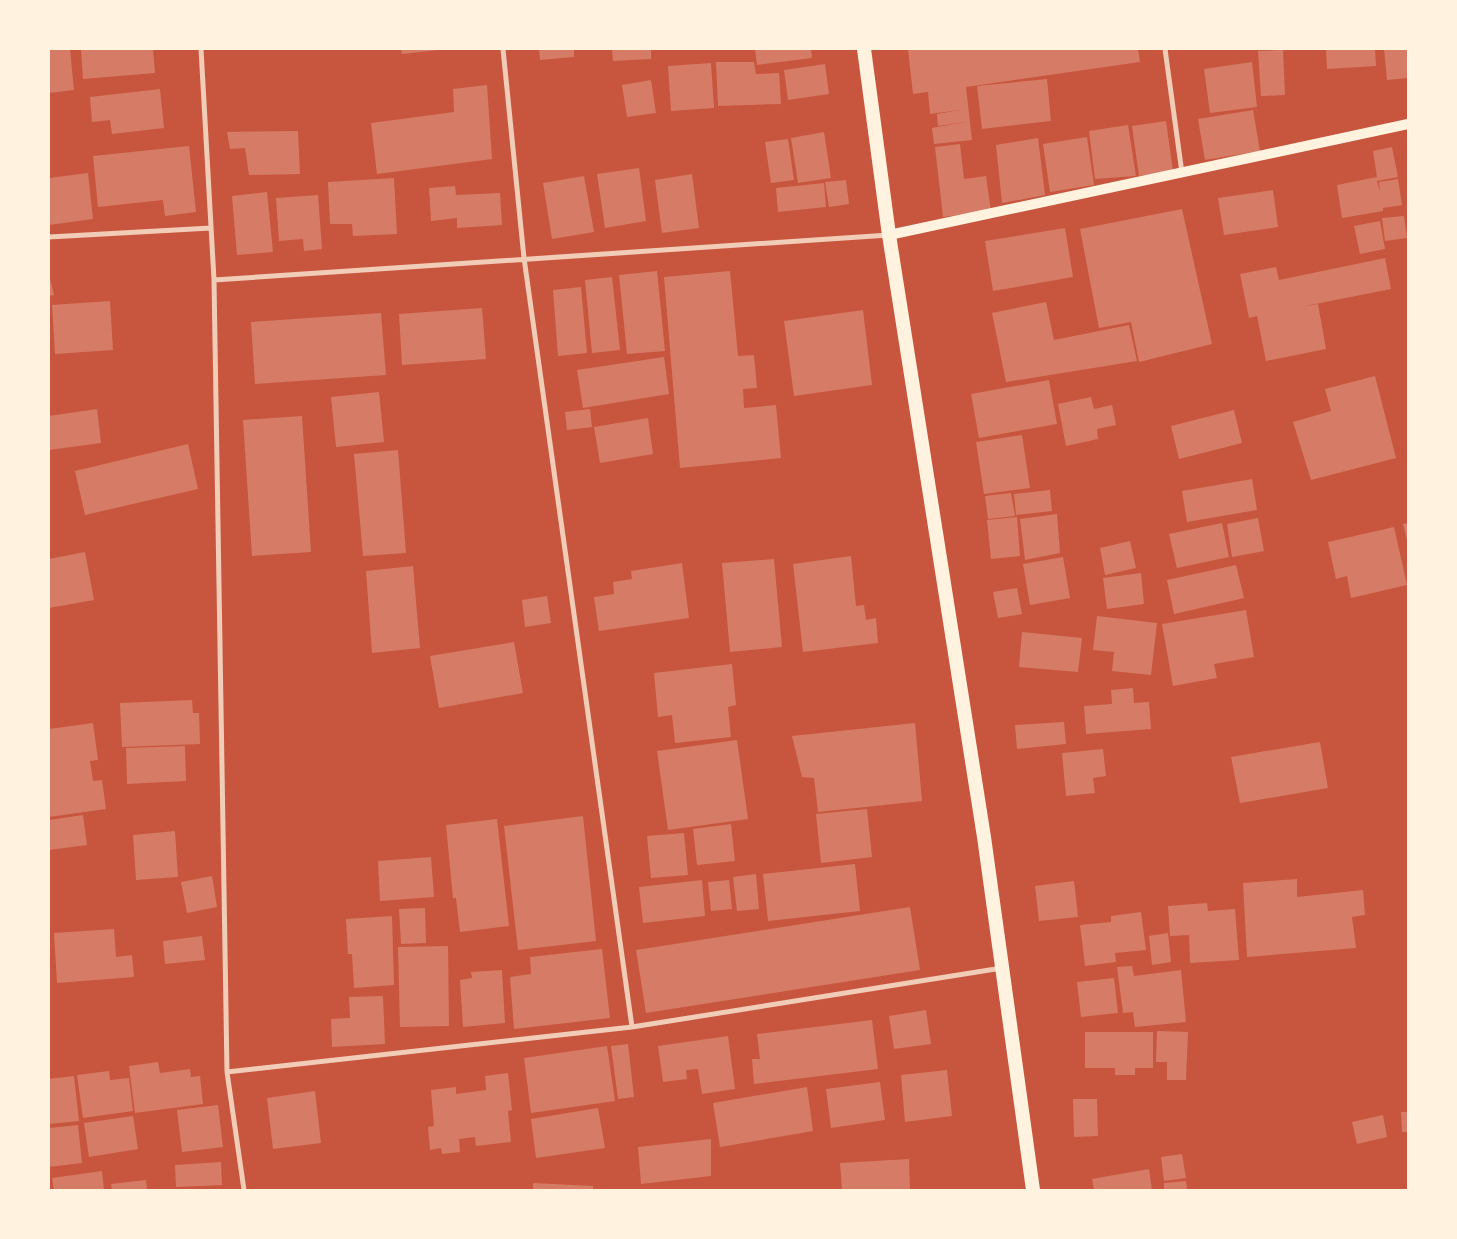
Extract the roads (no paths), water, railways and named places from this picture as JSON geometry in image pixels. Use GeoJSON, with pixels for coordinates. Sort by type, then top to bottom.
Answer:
{"type":"FeatureCollection","features":[{"type":"Feature","properties":{"kind":"highway"},"geometry":{"type":"LineString","coordinates":[[864,49],[889,236],[1002,968],[1033,1190]]}},
{"type":"Feature","properties":{"kind":"main road"},"geometry":{"type":"LineString","coordinates":[[889,236],[1408,124]]}},
{"type":"Feature","properties":{"kind":"street"},"geometry":{"type":"LineString","coordinates":[[201,49],[214,280],[227,1072],[244,1190]]}},
{"type":"Feature","properties":{"kind":"street"},"geometry":{"type":"LineString","coordinates":[[503,49],[524,258],[632,1027]]}},
{"type":"Feature","properties":{"kind":"street"},"geometry":{"type":"LineString","coordinates":[[1165,49],[1182,174]]}},
{"type":"Feature","properties":{"kind":"street"},"geometry":{"type":"LineString","coordinates":[[49,237],[211,228]]}},
{"type":"Feature","properties":{"kind":"street"},"geometry":{"type":"LineString","coordinates":[[214,280],[524,258],[889,236]]}},
{"type":"Feature","properties":{"kind":"street"},"geometry":{"type":"LineString","coordinates":[[227,1072],[632,1027],[1002,968]]}}]}
